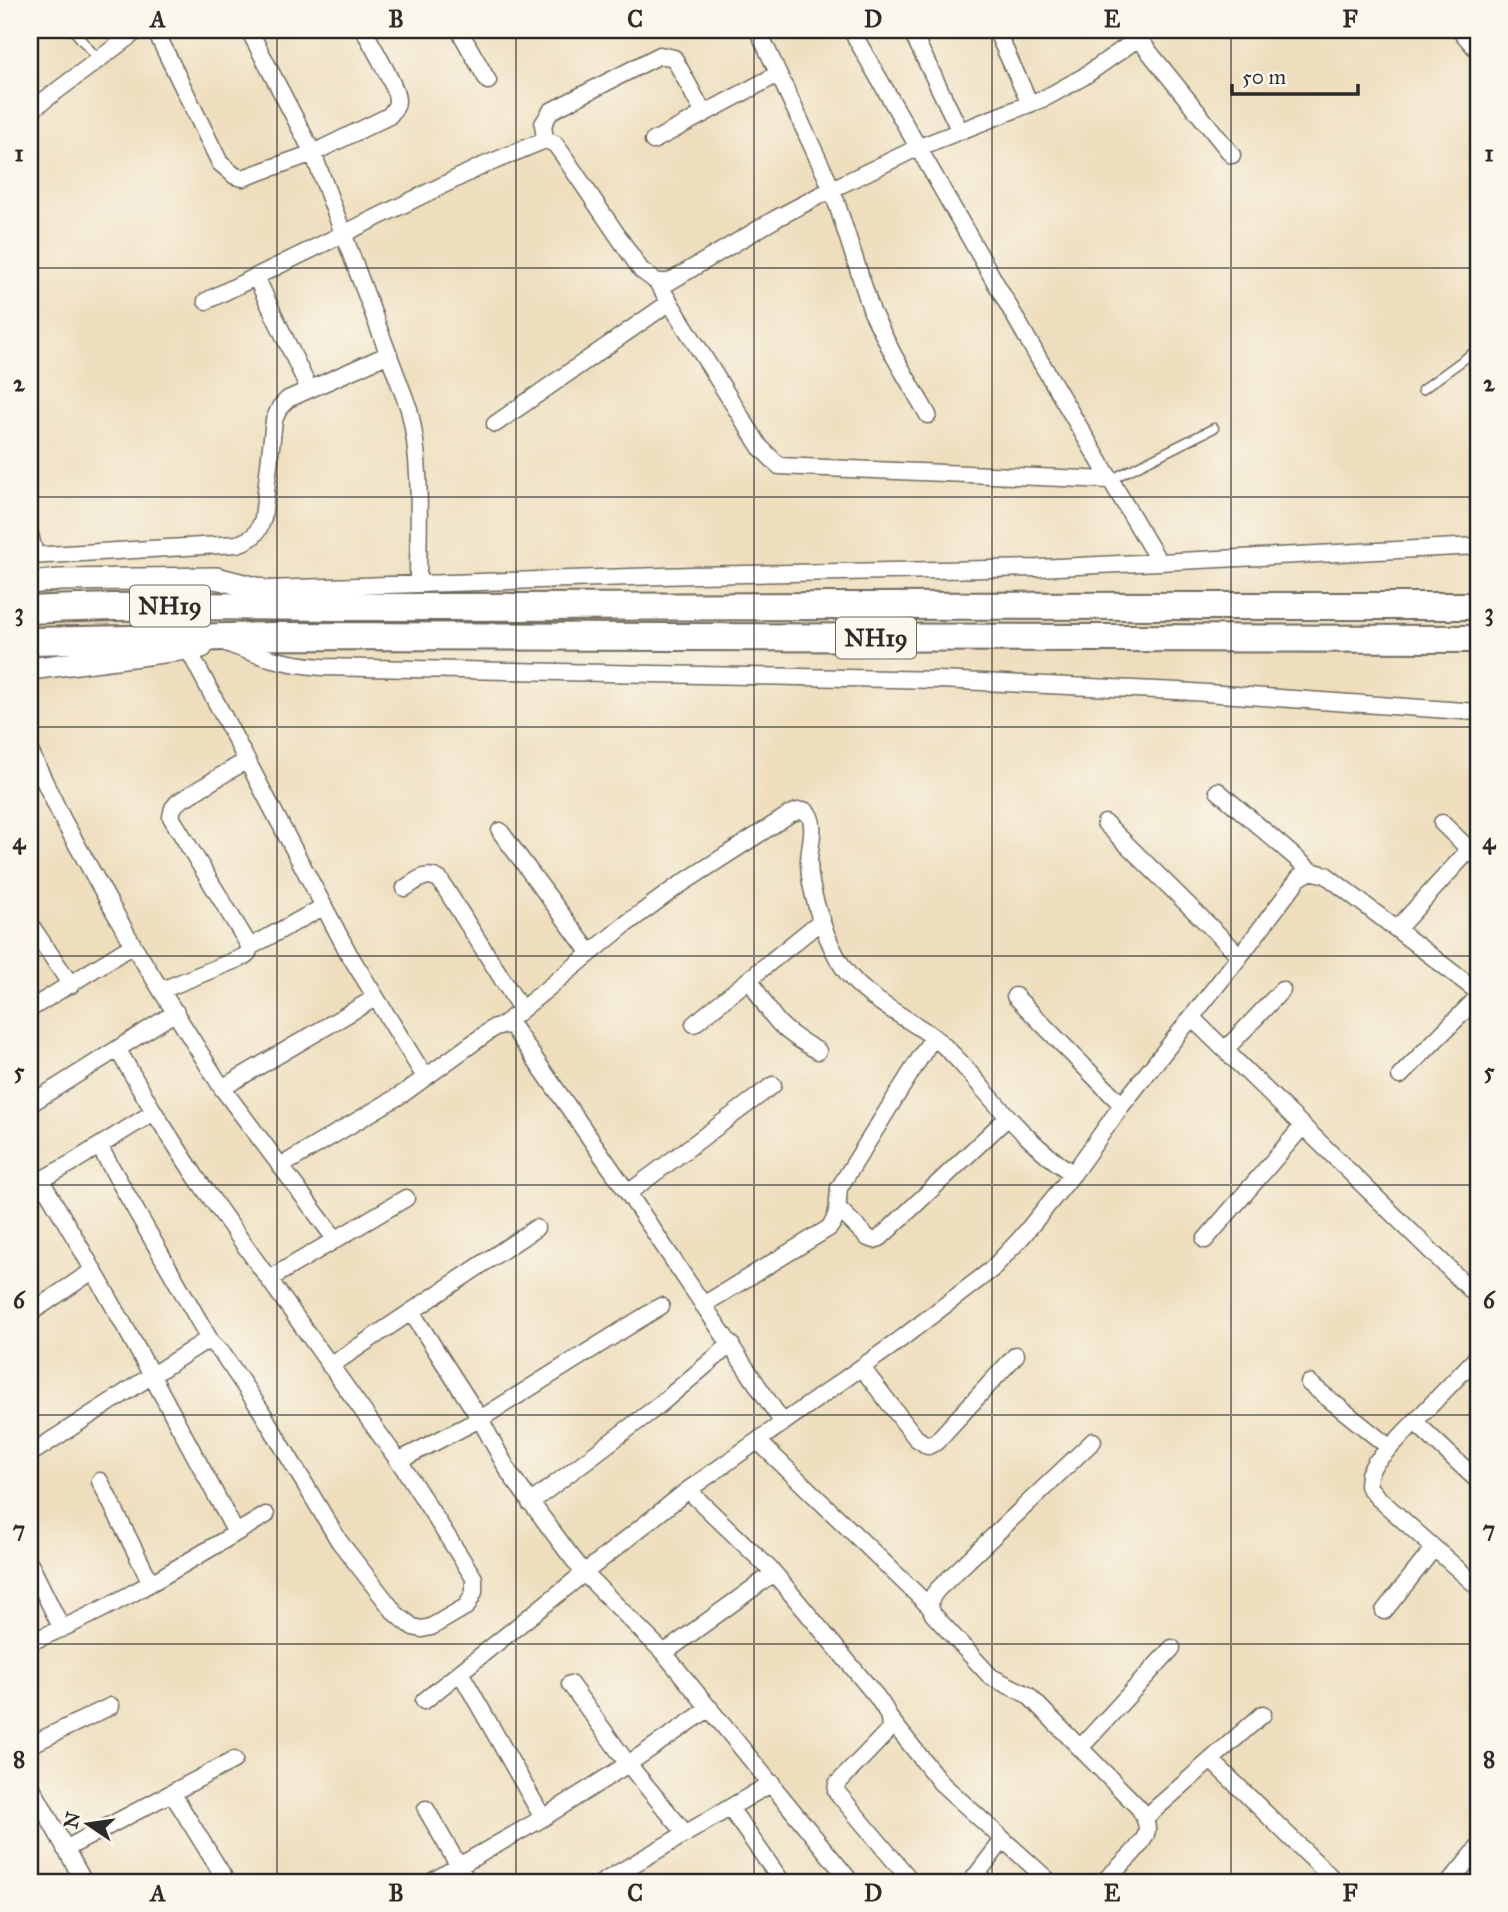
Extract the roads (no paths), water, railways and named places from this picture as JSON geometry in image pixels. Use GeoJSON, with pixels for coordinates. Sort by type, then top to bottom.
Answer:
{"type":"FeatureCollection","features":[{"type":"Feature","properties":{"kind":"highway","name":"NH19"},"geometry":{"type":"LineString","coordinates":[[30,610],[129,605],[1478,606]]}},
{"type":"Feature","properties":{"kind":"highway","name":"NH19"},"geometry":{"type":"LineString","coordinates":[[30,641],[273,636],[1478,639]]}},
{"type":"Feature","properties":{"kind":"main road"},"geometry":{"type":"LineString","coordinates":[[30,583],[59,580],[216,578],[311,607]]}},
{"type":"Feature","properties":{"kind":"main road"},"geometry":{"type":"LineString","coordinates":[[30,669],[273,636]]}},
{"type":"Feature","properties":{"kind":"street"},"geometry":{"type":"LineString","coordinates":[[30,111],[138,30]]}},
{"type":"Feature","properties":{"kind":"street"},"geometry":{"type":"LineString","coordinates":[[250,30],[313,153],[409,409],[417,449],[418,583]]}},
{"type":"Feature","properties":{"kind":"street"},"geometry":{"type":"LineString","coordinates":[[160,34],[220,163],[235,176],[243,178],[313,153],[389,116],[398,99],[364,30]]}},
{"type":"Feature","properties":{"kind":"street"},"geometry":{"type":"LineString","coordinates":[[460,30],[488,82]]}},
{"type":"Feature","properties":{"kind":"street"},"geometry":{"type":"LineString","coordinates":[[758,30],[832,189],[872,312],[928,415]]}},
{"type":"Feature","properties":{"kind":"street"},"geometry":{"type":"LineString","coordinates":[[911,30],[960,131]]}},
{"type":"Feature","properties":{"kind":"street"},"geometry":{"type":"LineString","coordinates":[[996,30],[1030,104]]}},
{"type":"Feature","properties":{"kind":"street"},"geometry":{"type":"LineString","coordinates":[[1461,30],[1478,51]]}},
{"type":"Feature","properties":{"kind":"street"},"geometry":{"type":"LineString","coordinates":[[657,282],[669,282],[777,218],[917,148],[1030,104],[1083,77],[1144,34],[1232,155]]}},
{"type":"Feature","properties":{"kind":"street"},"geometry":{"type":"LineString","coordinates":[[853,35],[1158,560]]}},
{"type":"Feature","properties":{"kind":"street"},"geometry":{"type":"LineString","coordinates":[[545,141],[543,124],[551,111],[660,55],[674,58],[704,114]]}},
{"type":"Feature","properties":{"kind":"street"},"geometry":{"type":"LineString","coordinates":[[653,141],[778,74]]}},
{"type":"Feature","properties":{"kind":"street"},"geometry":{"type":"LineString","coordinates":[[206,301],[480,167],[545,141],[555,144],[641,270],[657,282],[760,447],[779,466],[1110,480]]}},
{"type":"Feature","properties":{"kind":"street"},"geometry":{"type":"LineString","coordinates":[[256,277],[309,389]]}},
{"type":"Feature","properties":{"kind":"street"},"geometry":{"type":"LineString","coordinates":[[495,424],[670,302]]}},
{"type":"Feature","properties":{"kind":"street"},"geometry":{"type":"LineString","coordinates":[[34,555],[237,544],[251,539],[259,531],[263,518],[274,420],[280,407],[288,399],[389,354]]}},
{"type":"Feature","properties":{"kind":"street"},"geometry":{"type":"LineString","coordinates":[[259,589],[1038,568],[1478,546]]}},
{"type":"Feature","properties":{"kind":"street"},"geometry":{"type":"LineString","coordinates":[[226,643],[290,665],[323,667],[939,680],[1178,691],[1478,712]]}},
{"type":"Feature","properties":{"kind":"street"},"geometry":{"type":"LineString","coordinates":[[188,649],[323,907],[375,998],[425,1077]]}},
{"type":"Feature","properties":{"kind":"street"},"geometry":{"type":"LineString","coordinates":[[30,751],[63,820],[133,945],[222,1088],[336,1240]]}},
{"type":"Feature","properties":{"kind":"street"},"geometry":{"type":"LineString","coordinates":[[247,760],[178,802],[171,817],[250,947]]}},
{"type":"Feature","properties":{"kind":"street"},"geometry":{"type":"LineString","coordinates":[[1218,791],[1311,871],[1326,874],[1478,995],[1400,1076]]}},
{"type":"Feature","properties":{"kind":"street"},"geometry":{"type":"LineString","coordinates":[[503,1025],[674,888],[798,811],[806,811],[811,815],[812,825],[809,869],[822,920],[838,960],[860,987],[933,1037],[958,1060],[1048,1158],[1073,1174]]}},
{"type":"Feature","properties":{"kind":"street"},"geometry":{"type":"LineString","coordinates":[[1105,823],[1240,956]]}},
{"type":"Feature","properties":{"kind":"street"},"geometry":{"type":"LineString","coordinates":[[1397,929],[1474,853],[1442,823]]}},
{"type":"Feature","properties":{"kind":"street"},"geometry":{"type":"LineString","coordinates":[[500,831],[590,953]]}},
{"type":"Feature","properties":{"kind":"street"},"geometry":{"type":"LineString","coordinates":[[424,1701],[688,1490],[862,1368],[991,1270],[1073,1174],[1122,1105],[1299,878],[1311,871]]}},
{"type":"Feature","properties":{"kind":"street"},"geometry":{"type":"LineString","coordinates":[[405,888],[426,875],[440,880],[521,1009]]}},
{"type":"Feature","properties":{"kind":"street"},"geometry":{"type":"LineString","coordinates":[[162,990],[243,957],[250,947],[323,907]]}},
{"type":"Feature","properties":{"kind":"street"},"geometry":{"type":"LineString","coordinates":[[694,1024],[822,920]]}},
{"type":"Feature","properties":{"kind":"street"},"geometry":{"type":"LineString","coordinates":[[30,924],[71,985]]}},
{"type":"Feature","properties":{"kind":"street"},"geometry":{"type":"LineString","coordinates":[[30,1009],[133,945]]}},
{"type":"Feature","properties":{"kind":"street"},"geometry":{"type":"LineString","coordinates":[[750,979],[782,1029],[818,1051]]}},
{"type":"Feature","properties":{"kind":"street"},"geometry":{"type":"LineString","coordinates":[[1225,1050],[1282,990]]}},
{"type":"Feature","properties":{"kind":"street"},"geometry":{"type":"LineString","coordinates":[[1015,996],[1122,1105]]}},
{"type":"Feature","properties":{"kind":"street"},"geometry":{"type":"LineString","coordinates":[[222,1088],[375,998]]}},
{"type":"Feature","properties":{"kind":"street"},"geometry":{"type":"LineString","coordinates":[[30,1104],[176,1012]]}},
{"type":"Feature","properties":{"kind":"street"},"geometry":{"type":"LineString","coordinates":[[1192,1018],[1478,1297]]}},
{"type":"Feature","properties":{"kind":"street"},"geometry":{"type":"LineString","coordinates":[[281,1166],[404,1093],[495,1027],[512,1026],[783,1423]]}},
{"type":"Feature","properties":{"kind":"street"},"geometry":{"type":"LineString","coordinates":[[702,1305],[830,1228],[839,1209],[837,1200],[843,1180],[933,1037]]}},
{"type":"Feature","properties":{"kind":"street"},"geometry":{"type":"LineString","coordinates":[[99,1146],[211,1342],[222,1353],[260,1409],[349,1555],[396,1614],[413,1627],[431,1627],[467,1606],[474,1592],[474,1578],[398,1461],[153,1112],[117,1050]]}},
{"type":"Feature","properties":{"kind":"street"},"geometry":{"type":"LineString","coordinates":[[628,1193],[773,1085]]}},
{"type":"Feature","properties":{"kind":"street"},"geometry":{"type":"LineString","coordinates":[[153,1112],[35,1183],[94,1270],[153,1374],[236,1533]]}},
{"type":"Feature","properties":{"kind":"street"},"geometry":{"type":"LineString","coordinates":[[839,1209],[868,1238],[880,1238],[1008,1117]]}},
{"type":"Feature","properties":{"kind":"street"},"geometry":{"type":"LineString","coordinates":[[1205,1240],[1303,1126]]}},
{"type":"Feature","properties":{"kind":"street"},"geometry":{"type":"LineString","coordinates":[[269,1279],[406,1198]]}},
{"type":"Feature","properties":{"kind":"street"},"geometry":{"type":"LineString","coordinates":[[330,1366],[536,1228]]}},
{"type":"Feature","properties":{"kind":"street"},"geometry":{"type":"LineString","coordinates":[[30,1313],[94,1270]]}},
{"type":"Feature","properties":{"kind":"street"},"geometry":{"type":"LineString","coordinates":[[398,1461],[480,1419],[661,1306]]}},
{"type":"Feature","properties":{"kind":"street"},"geometry":{"type":"LineString","coordinates":[[412,1313],[480,1419],[510,1474],[584,1573],[664,1653],[851,1882]]}},
{"type":"Feature","properties":{"kind":"street"},"geometry":{"type":"LineString","coordinates":[[30,1454],[202,1343],[211,1342]]}},
{"type":"Feature","properties":{"kind":"street"},"geometry":{"type":"LineString","coordinates":[[530,1503],[657,1406],[731,1344]]}},
{"type":"Feature","properties":{"kind":"street"},"geometry":{"type":"LineString","coordinates":[[862,1368],[916,1438],[928,1446],[936,1442],[1016,1356]]}},
{"type":"Feature","properties":{"kind":"street"},"geometry":{"type":"LineString","coordinates":[[1478,1356],[1375,1463],[1369,1474],[1368,1486],[1478,1587]]}},
{"type":"Feature","properties":{"kind":"street"},"geometry":{"type":"LineString","coordinates":[[1309,1383],[1390,1448]]}},
{"type":"Feature","properties":{"kind":"street"},"geometry":{"type":"LineString","coordinates":[[1415,1422],[1477,1477]]}},
{"type":"Feature","properties":{"kind":"street"},"geometry":{"type":"LineString","coordinates":[[758,1440],[929,1606],[933,1614],[985,1671],[1028,1695],[1139,1808],[1145,1818],[1147,1831],[1143,1842],[1103,1882]]}},
{"type":"Feature","properties":{"kind":"street"},"geometry":{"type":"LineString","coordinates":[[929,1606],[930,1598],[937,1590],[1093,1441]]}},
{"type":"Feature","properties":{"kind":"street"},"geometry":{"type":"LineString","coordinates":[[100,1481],[151,1583]]}},
{"type":"Feature","properties":{"kind":"street"},"geometry":{"type":"LineString","coordinates":[[688,1490],[775,1573],[877,1697],[891,1720],[942,1783],[1050,1882]]}},
{"type":"Feature","properties":{"kind":"street"},"geometry":{"type":"LineString","coordinates":[[30,1642],[62,1629],[151,1583],[266,1515]]}},
{"type":"Feature","properties":{"kind":"street"},"geometry":{"type":"LineString","coordinates":[[1384,1611],[1434,1548]]}},
{"type":"Feature","properties":{"kind":"street"},"geometry":{"type":"LineString","coordinates":[[30,1564],[62,1629]]}},
{"type":"Feature","properties":{"kind":"street"},"geometry":{"type":"LineString","coordinates":[[664,1653],[775,1573]]}},
{"type":"Feature","properties":{"kind":"street"},"geometry":{"type":"LineString","coordinates":[[1080,1748],[1172,1648]]}},
{"type":"Feature","properties":{"kind":"street"},"geometry":{"type":"LineString","coordinates":[[460,1672],[543,1818]]}},
{"type":"Feature","properties":{"kind":"street"},"geometry":{"type":"LineString","coordinates":[[570,1684],[628,1764],[686,1834]]}},
{"type":"Feature","properties":{"kind":"street"},"geometry":{"type":"LineString","coordinates":[[30,1745],[111,1706]]}},
{"type":"Feature","properties":{"kind":"street"},"geometry":{"type":"LineString","coordinates":[[430,1882],[543,1818],[710,1708]]}},
{"type":"Feature","properties":{"kind":"street"},"geometry":{"type":"LineString","coordinates":[[1145,1818],[1262,1714]]}},
{"type":"Feature","properties":{"kind":"street"},"geometry":{"type":"LineString","coordinates":[[891,1720],[883,1739],[837,1784],[836,1791],[912,1882]]}},
{"type":"Feature","properties":{"kind":"street"},"geometry":{"type":"LineString","coordinates":[[65,1849],[234,1760]]}},
{"type":"Feature","properties":{"kind":"street"},"geometry":{"type":"LineString","coordinates":[[1211,1760],[1336,1882]]}},
{"type":"Feature","properties":{"kind":"street"},"geometry":{"type":"LineString","coordinates":[[603,1882],[772,1783]]}},
{"type":"Feature","properties":{"kind":"street"},"geometry":{"type":"LineString","coordinates":[[30,1784],[84,1882]]}},
{"type":"Feature","properties":{"kind":"street"},"geometry":{"type":"LineString","coordinates":[[172,1793],[227,1882]]}},
{"type":"Feature","properties":{"kind":"street"},"geometry":{"type":"LineString","coordinates":[[730,1808],[782,1882]]}},
{"type":"Feature","properties":{"kind":"street"},"geometry":{"type":"LineString","coordinates":[[426,1809],[468,1882]]}},
{"type":"Feature","properties":{"kind":"street"},"geometry":{"type":"LineString","coordinates":[[971,1882],[1003,1840]]}},
{"type":"Feature","properties":{"kind":"street"},"geometry":{"type":"LineString","coordinates":[[1450,1882],[1478,1848]]}},
{"type":"Feature","properties":{"kind":"lane"},"geometry":{"type":"LineString","coordinates":[[73,30],[99,61]]}},
{"type":"Feature","properties":{"kind":"lane"},"geometry":{"type":"LineString","coordinates":[[1422,390],[1478,349]]}},
{"type":"Feature","properties":{"kind":"lane"},"geometry":{"type":"LineString","coordinates":[[1110,480],[1214,428]]}},
{"type":"Feature","properties":{"kind":"lane"},"geometry":{"type":"LineString","coordinates":[[30,518],[34,555]]}}]}
